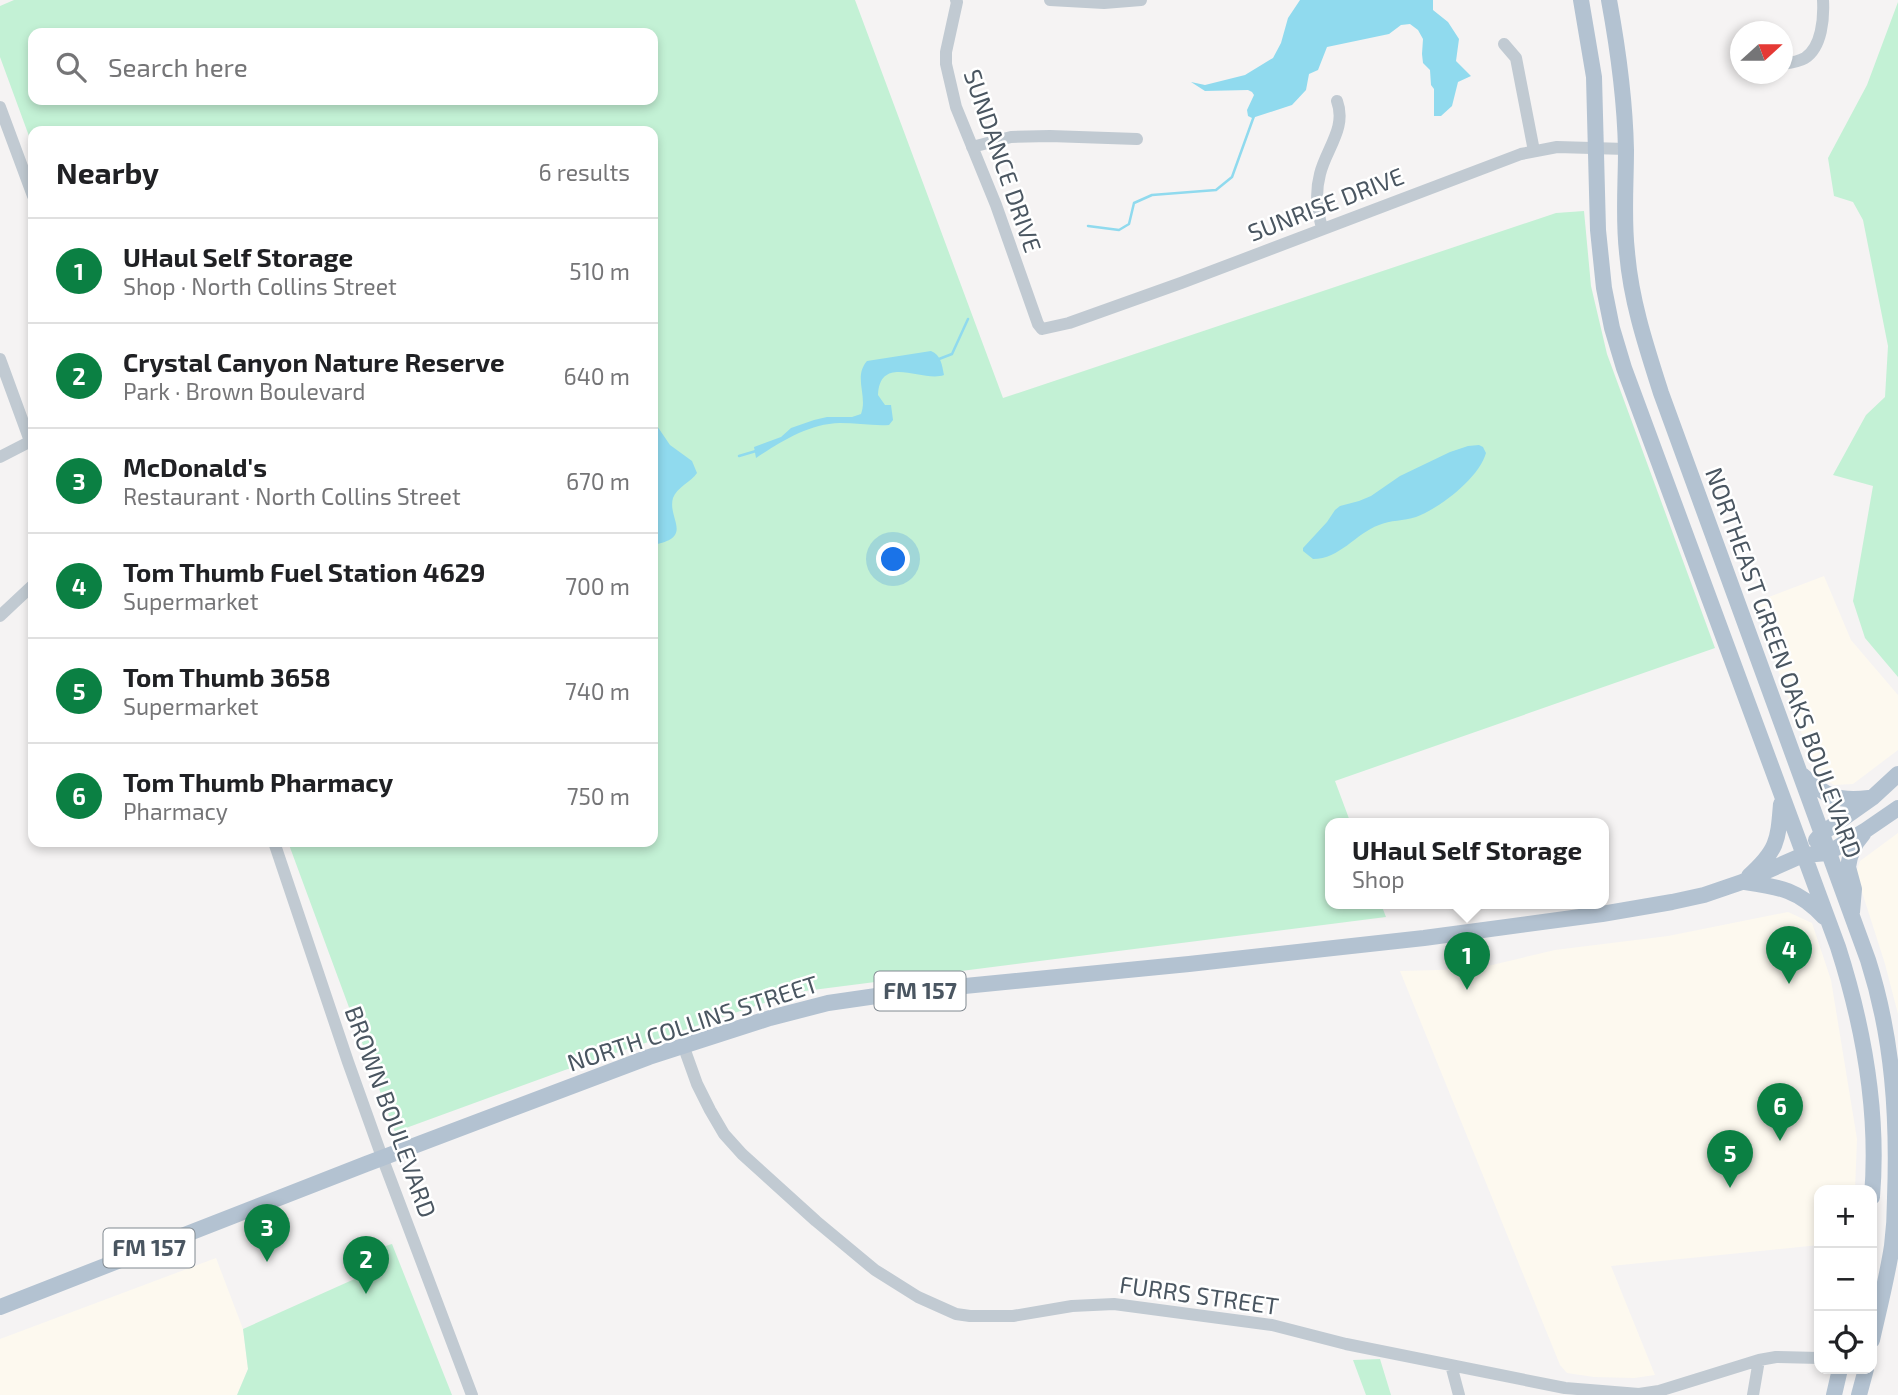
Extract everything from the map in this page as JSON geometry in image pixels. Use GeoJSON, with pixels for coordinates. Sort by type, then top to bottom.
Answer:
{"type":"FeatureCollection","features":[{"type":"Feature","properties":{"kind":"main road","name":"NORTHEAST GREEN OAKS BOULEVARD"},"geometry":{"type":"LineString","coordinates":[[1581,0],[1594,77],[1599,246],[1612,328],[1624,368],[1843,964],[1859,1022],[1870,1093],[1872,1185]]}},
{"type":"Feature","properties":{"kind":"main road","name":"NORTHEAST GREEN OAKS BOULEVARD"},"geometry":{"type":"LineString","coordinates":[[1609,0],[1618,44],[1626,149],[1624,204],[1627,254],[1642,332],[1661,393],[1879,995],[1890,1049],[1895,1092],[1897,1178],[1892,1244],[1877,1316]]}},
{"type":"Feature","properties":{"kind":"main road"},"geometry":{"type":"LineString","coordinates":[[1728,650],[1751,641]]}},
{"type":"Feature","properties":{"kind":"main road"},"geometry":{"type":"LineString","coordinates":[[1799,772],[1821,792],[1851,800],[1872,798]]}},
{"type":"Feature","properties":{"kind":"main road","name":"NORTH COLLINS STREET"},"geometry":{"type":"LineString","coordinates":[[1803,855],[1821,834],[1872,798],[1898,774]]}},
{"type":"Feature","properties":{"kind":"main road"},"geometry":{"type":"LineString","coordinates":[[1742,882],[1774,849],[1782,797]]}},
{"type":"Feature","properties":{"kind":"main road","name":"NORTH COLLINS STREET"},"geometry":{"type":"LineString","coordinates":[[0,1307],[382,1157],[683,1045],[770,1018],[828,1003],[916,991],[1424,938],[1663,904],[1742,882],[1803,855],[1828,853],[1898,808]]}},
{"type":"Feature","properties":{"kind":"main road"},"geometry":{"type":"LineString","coordinates":[[1852,918],[1854,889],[1848,867],[1856,843],[1866,830]]}},
{"type":"Feature","properties":{"kind":"main road"},"geometry":{"type":"LineString","coordinates":[[1742,882],[1792,892],[1815,908],[1828,922]]}},
{"type":"Feature","properties":{"kind":"main road"},"geometry":{"type":"LineString","coordinates":[[1870,1093],[1895,1092]]}},
{"type":"Feature","properties":{"kind":"main road"},"geometry":{"type":"LineString","coordinates":[[1834,1395],[1839,1374]]}},
{"type":"Feature","properties":{"kind":"main road"},"geometry":{"type":"LineString","coordinates":[[1859,1395],[1865,1374]]}},
{"type":"Feature","properties":{"kind":"street","name":"SUNDANCE DRIVE"},"geometry":{"type":"LineString","coordinates":[[956,0],[946,64],[956,107],[996,205],[1038,324],[1045,328]]}},
{"type":"Feature","properties":{"kind":"street"},"geometry":{"type":"LineString","coordinates":[[1050,0],[1104,3],[1141,0]]}},
{"type":"Feature","properties":{"kind":"street"},"geometry":{"type":"LineString","coordinates":[[1793,63],[1808,56],[1815,48],[1824,20],[1823,0]]}},
{"type":"Feature","properties":{"kind":"street"},"geometry":{"type":"LineString","coordinates":[[1504,44],[1513,53],[1517,64],[1534,150]]}},
{"type":"Feature","properties":{"kind":"street"},"geometry":{"type":"LineString","coordinates":[[1322,228],[1317,206],[1317,188],[1320,171],[1340,124],[1337,101]]}},
{"type":"Feature","properties":{"kind":"street"},"geometry":{"type":"LineString","coordinates":[[0,107],[28,183]]}},
{"type":"Feature","properties":{"kind":"street"},"geometry":{"type":"LineString","coordinates":[[972,147],[1011,137],[1137,139]]}},
{"type":"Feature","properties":{"kind":"street","name":"SUNRISE DRIVE"},"geometry":{"type":"LineString","coordinates":[[1045,328],[1069,323],[1168,287],[1534,150],[1557,147],[1626,149]]}},
{"type":"Feature","properties":{"kind":"street"},"geometry":{"type":"LineString","coordinates":[[0,359],[28,431]]}},
{"type":"Feature","properties":{"kind":"street"},"geometry":{"type":"LineString","coordinates":[[0,457],[28,443]]}},
{"type":"Feature","properties":{"kind":"street"},"geometry":{"type":"LineString","coordinates":[[0,616],[28,590]]}},
{"type":"Feature","properties":{"kind":"street","name":"BROWN BOULEVARD"},"geometry":{"type":"LineString","coordinates":[[276,847],[335,1027],[472,1395]]}},
{"type":"Feature","properties":{"kind":"street","name":"FURRS STREET"},"geometry":{"type":"LineString","coordinates":[[683,1045],[710,1110],[724,1134],[742,1154],[875,1270],[932,1305],[956,1314],[970,1317],[1013,1316],[1072,1306],[1114,1304],[1272,1325],[1346,1344],[1565,1388],[1640,1394],[1659,1391],[1759,1360],[1776,1357],[1814,1358]]}},
{"type":"Feature","properties":{"kind":"street"},"geometry":{"type":"LineString","coordinates":[[1753,1395],[1759,1360]]}},
{"type":"Feature","properties":{"kind":"street"},"geometry":{"type":"LineString","coordinates":[[1451,1365],[1460,1395]]}},
{"type":"Feature","properties":{"kind":"shaded area"},"geometry":{"type":"Polygon","coordinates":[[[1824,576],[1851,640],[1898,695],[1898,750],[1853,784],[1834,785],[1821,777],[1815,769],[1753,603],[1824,576]]]}},
{"type":"Feature","properties":{"kind":"shaded area"},"geometry":{"type":"Polygon","coordinates":[[[1898,833],[1898,1014],[1856,873],[1860,861],[1898,833]]]}},
{"type":"Feature","properties":{"kind":"shaded area"},"geometry":{"type":"Polygon","coordinates":[[[1788,912],[1812,923],[1831,980],[1857,1139],[1855,1185],[1814,1185],[1814,1246],[1611,1266],[1655,1375],[1634,1378],[1567,1373],[1560,1365],[1400,971],[1475,969],[1555,950],[1668,936],[1788,912]]]}},
{"type":"Feature","properties":{"kind":"shaded area"},"geometry":{"type":"Polygon","coordinates":[[[216,1258],[243,1329],[248,1369],[237,1395],[0,1395],[0,1339],[216,1258]]]}},
{"type":"Feature","properties":{"kind":"green space"},"geometry":{"type":"Polygon","coordinates":[[[14,0],[855,0],[1003,398],[1556,213],[1584,211],[1591,286],[1607,354],[1715,648],[1335,781],[1349,818],[1325,818],[1325,909],[1383,909],[1386,917],[797,992],[565,1070],[395,1132],[290,847],[658,847],[658,126],[28,126],[28,133],[0,57],[0,6],[14,0]]]}},
{"type":"Feature","properties":{"kind":"green space"},"geometry":{"type":"Polygon","coordinates":[[[1898,2],[1898,677],[1865,638],[1853,601],[1873,486],[1833,475],[1866,415],[1885,397],[1888,346],[1863,220],[1853,202],[1834,196],[1828,158],[1867,85],[1898,2]]]}},
{"type":"Feature","properties":{"kind":"green space"},"geometry":{"type":"Polygon","coordinates":[[[392,1244],[452,1395],[237,1395],[248,1369],[243,1329],[368,1273],[379,1251],[392,1244]]]}},
{"type":"Feature","properties":{"kind":"green space"},"geometry":{"type":"Polygon","coordinates":[[[1380,1359],[1391,1395],[1366,1395],[1353,1360],[1380,1359]]]}},
{"type":"Feature","properties":{"kind":"water"},"geometry":{"type":"Polygon","coordinates":[[[1300,0],[1433,0],[1433,10],[1448,22],[1459,39],[1456,61],[1471,76],[1458,82],[1452,106],[1441,116],[1434,116],[1434,89],[1431,85],[1430,70],[1423,63],[1423,39],[1418,30],[1410,24],[1401,25],[1389,34],[1327,47],[1318,70],[1309,74],[1306,90],[1292,105],[1252,118],[1248,116],[1247,110],[1254,95],[1252,92],[1205,91],[1191,82],[1205,85],[1245,75],[1273,58],[1281,43],[1288,18],[1300,0]]]}},
{"type":"Feature","properties":{"kind":"water"},"geometry":{"type":"Polygon","coordinates":[[[931,351],[939,358],[944,375],[894,372],[886,375],[881,382],[878,395],[885,405],[891,405],[893,420],[889,425],[840,423],[817,426],[756,458],[754,447],[781,437],[791,428],[827,417],[852,417],[861,414],[861,374],[867,361],[931,351]]]}},
{"type":"Feature","properties":{"kind":"water"},"geometry":{"type":"Polygon","coordinates":[[[658,427],[670,445],[692,461],[697,473],[673,498],[672,506],[677,526],[673,537],[658,544],[658,427]]]}},
{"type":"Feature","properties":{"kind":"water"},"geometry":{"type":"Polygon","coordinates":[[[1479,445],[1486,453],[1482,463],[1467,482],[1436,507],[1416,517],[1388,522],[1370,529],[1339,551],[1323,558],[1313,559],[1303,551],[1340,506],[1371,496],[1400,476],[1450,452],[1479,445]]]}},
{"type":"Feature","properties":{"kind":"waterway"},"geometry":{"type":"LineString","coordinates":[[1088,226],[1119,230],[1129,224],[1134,203],[1152,195],[1216,190],[1232,177],[1254,116]]}},
{"type":"Feature","properties":{"kind":"waterway"},"geometry":{"type":"LineString","coordinates":[[939,359],[952,354],[968,319]]}},
{"type":"Feature","properties":{"kind":"waterway"},"geometry":{"type":"LineString","coordinates":[[739,456],[756,451]]}},
{"type":"Feature","properties":{"kind":"place","name":"Tom Thumb Fuel Station 4629"},"geometry":{"type":"Point","coordinates":[1789,984]}},
{"type":"Feature","properties":{"kind":"place","name":"UHaul Self Storage"},"geometry":{"type":"Point","coordinates":[1467,990]}},
{"type":"Feature","properties":{"kind":"place","name":"Tom Thumb Pharmacy"},"geometry":{"type":"Point","coordinates":[1780,1141]}},
{"type":"Feature","properties":{"kind":"place","name":"Tom Thumb 3658"},"geometry":{"type":"Point","coordinates":[1730,1188]}},
{"type":"Feature","properties":{"kind":"place","name":"McDonald's"},"geometry":{"type":"Point","coordinates":[267,1262]}},
{"type":"Feature","properties":{"kind":"place","name":"Crystal Canyon Nature Reserve"},"geometry":{"type":"Point","coordinates":[366,1294]}}]}
